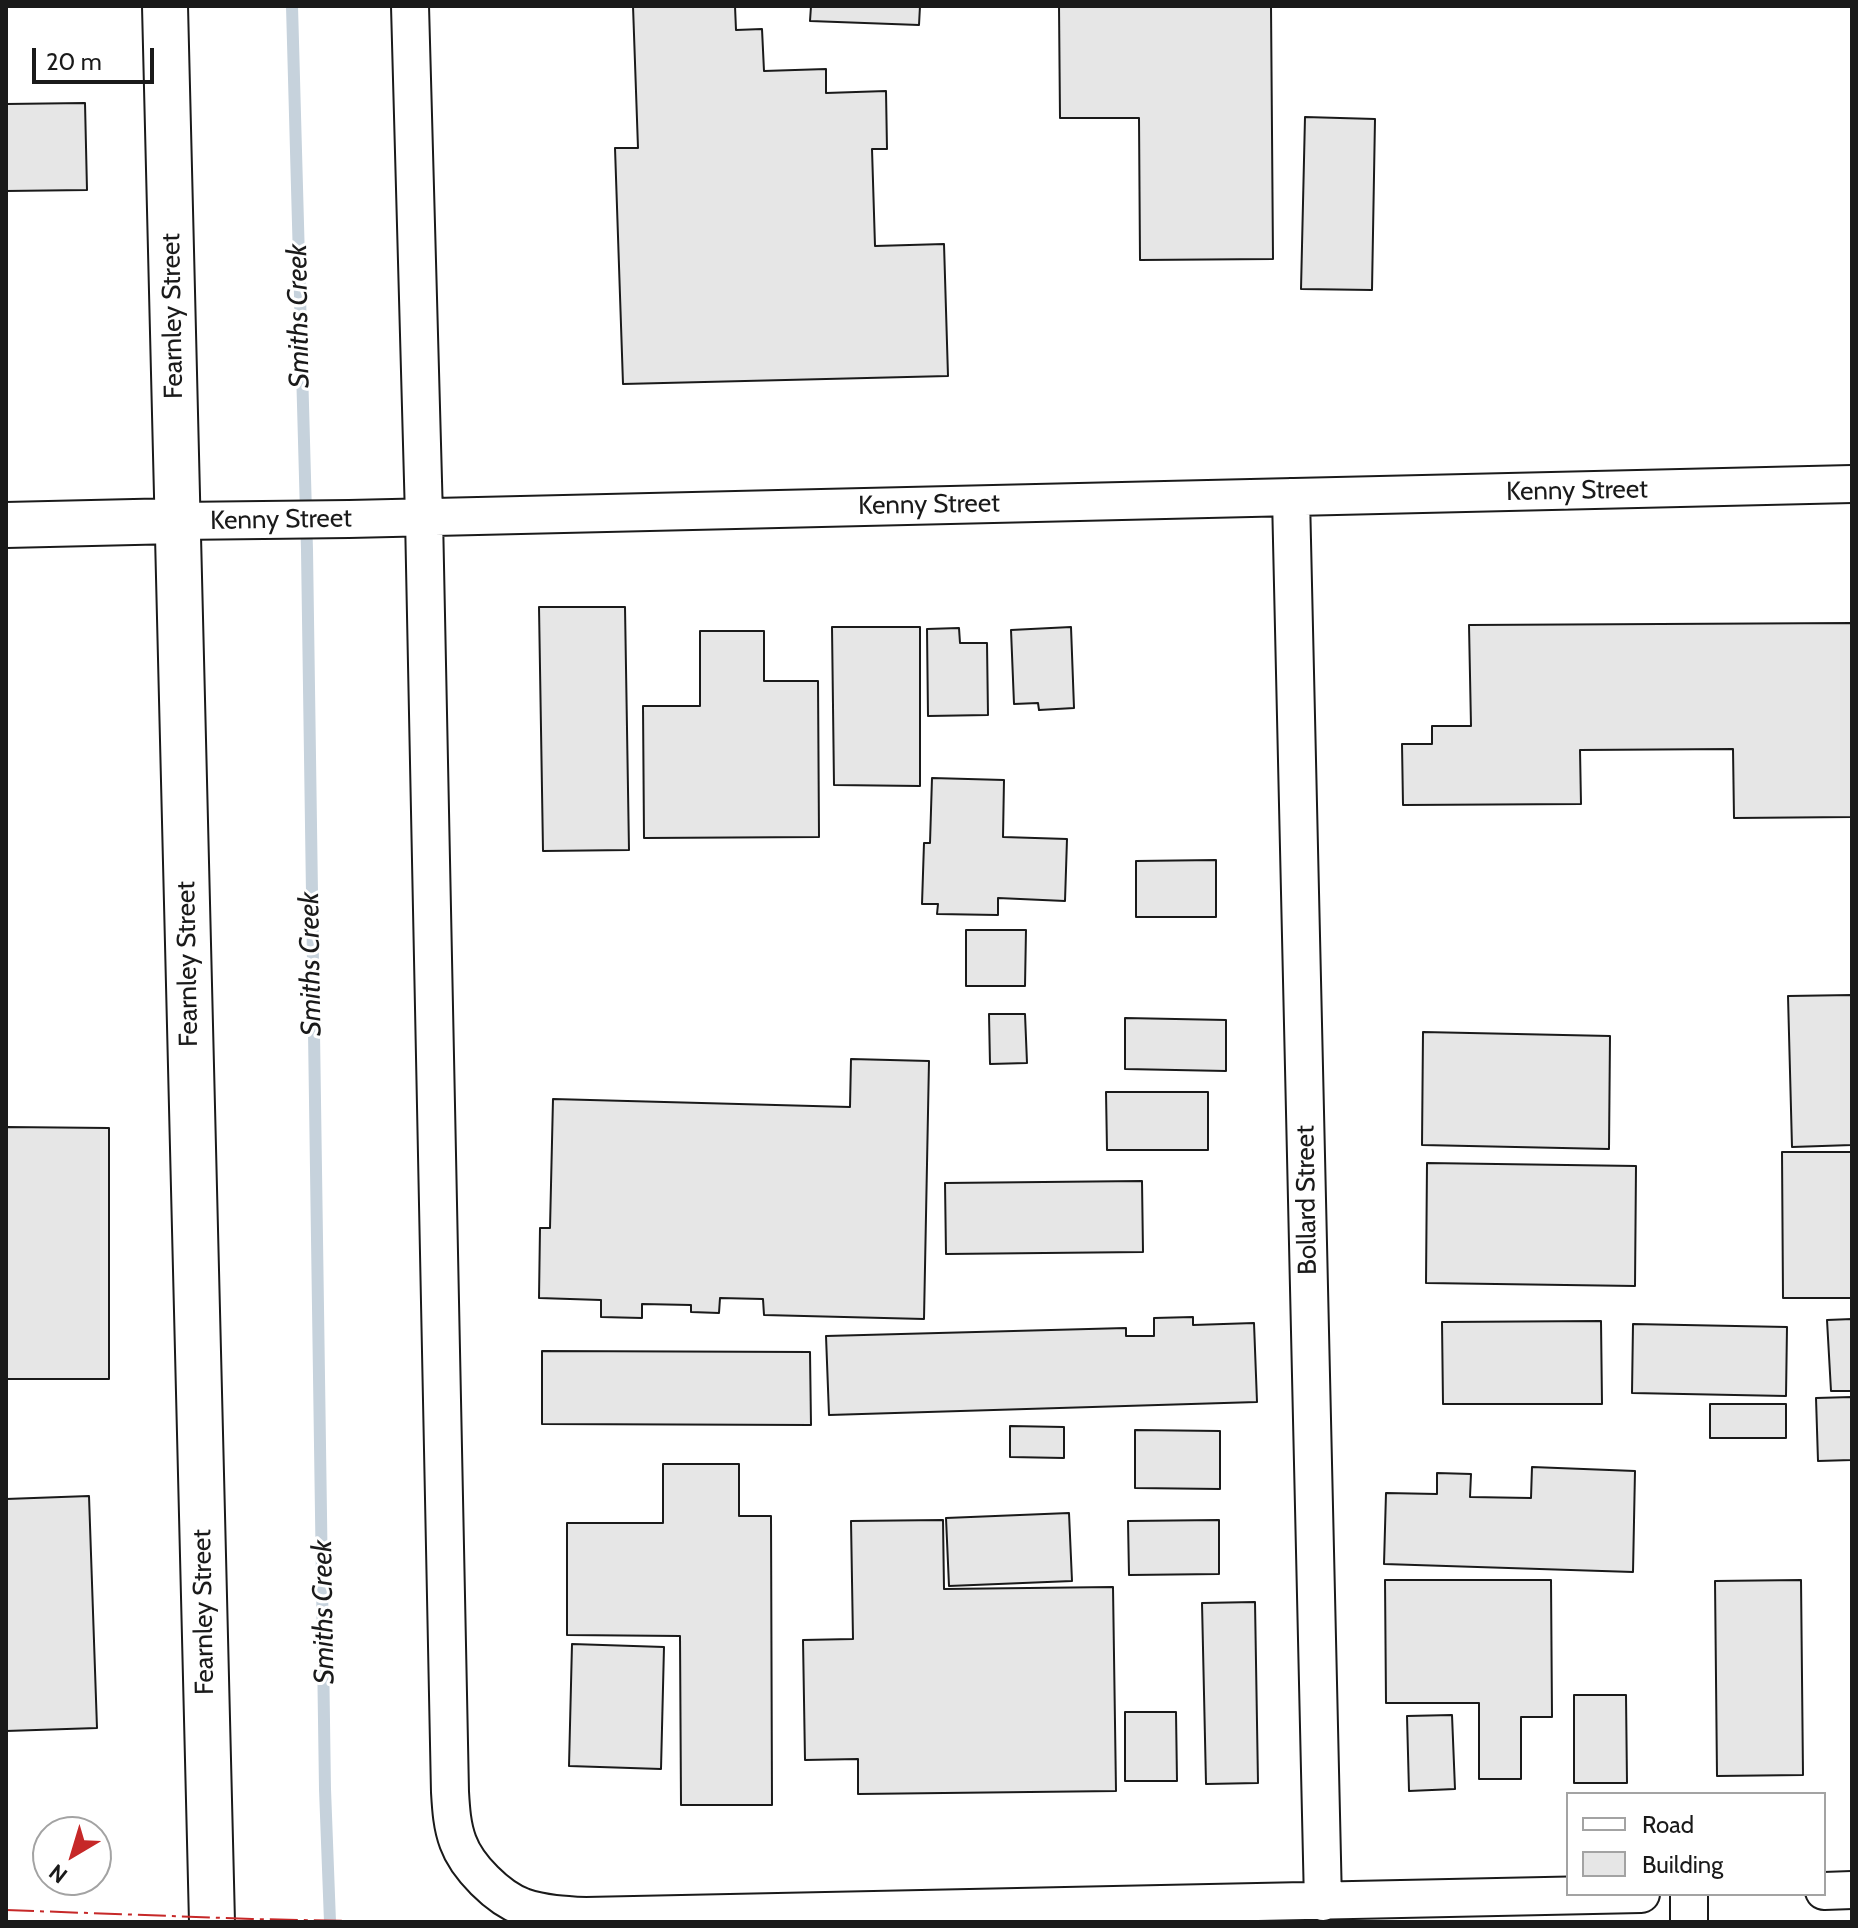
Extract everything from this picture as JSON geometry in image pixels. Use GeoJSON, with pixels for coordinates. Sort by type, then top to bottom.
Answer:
{"type":"FeatureCollection","features":[{"type":"Feature","properties":{"kind":"street","name":"Fearnley Street"},"geometry":{"type":"LineString","coordinates":[[165,6],[212,1922]]}},
{"type":"Feature","properties":{"kind":"street"},"geometry":{"type":"LineString","coordinates":[[410,6],[424,517],[450,1792],[458,1842],[470,1865],[496,1890],[521,1906],[549,1914],[586,1916],[1566,1896]]}},
{"type":"Feature","properties":{"kind":"street","name":"Kenny Street"},"geometry":{"type":"LineString","coordinates":[[6,525],[1852,484]]}},
{"type":"Feature","properties":{"kind":"street","name":"Bollard Street"},"geometry":{"type":"LineString","coordinates":[[1291,497],[1323,1902]]}},
{"type":"Feature","properties":{"kind":"street"},"geometry":{"type":"LineString","coordinates":[[1826,1891],[1852,1890]]}},
{"type":"Feature","properties":{"kind":"street"},"geometry":{"type":"LineString","coordinates":[[1689,1896],[1689,1922]]}},
{"type":"Feature","properties":{"kind":"building"},"geometry":{"type":"Polygon","coordinates":[[[633,6],[735,6],[736,30],[762,29],[764,71],[826,69],[826,93],[886,91],[887,149],[872,149],[875,246],[944,244],[948,376],[623,384],[615,148],[638,148],[633,6]]]}},
{"type":"Feature","properties":{"kind":"building"},"geometry":{"type":"Polygon","coordinates":[[[811,6],[920,6],[919,25],[810,21],[811,6]]]}},
{"type":"Feature","properties":{"kind":"building"},"geometry":{"type":"Polygon","coordinates":[[[1059,6],[1271,6],[1273,259],[1140,260],[1139,118],[1060,118],[1059,6]]]}},
{"type":"Feature","properties":{"kind":"building"},"geometry":{"type":"Polygon","coordinates":[[[85,103],[87,190],[6,191],[6,104],[85,103]]]}},
{"type":"Feature","properties":{"kind":"building"},"geometry":{"type":"Polygon","coordinates":[[[1305,117],[1375,119],[1372,290],[1301,289],[1305,117]]]}},
{"type":"Feature","properties":{"kind":"building"},"geometry":{"type":"Polygon","coordinates":[[[539,607],[625,607],[629,850],[543,851],[539,607]]]}},
{"type":"Feature","properties":{"kind":"building"},"geometry":{"type":"Polygon","coordinates":[[[1852,623],[1852,817],[1734,818],[1733,749],[1580,750],[1581,804],[1403,805],[1402,744],[1432,744],[1432,726],[1471,726],[1469,625],[1852,623]]]}},
{"type":"Feature","properties":{"kind":"building"},"geometry":{"type":"Polygon","coordinates":[[[832,627],[920,627],[920,786],[834,785],[832,627]]]}},
{"type":"Feature","properties":{"kind":"building"},"geometry":{"type":"Polygon","coordinates":[[[1071,627],[1074,708],[1039,710],[1038,703],[1014,704],[1011,630],[1071,627]]]}},
{"type":"Feature","properties":{"kind":"building"},"geometry":{"type":"Polygon","coordinates":[[[959,628],[960,643],[987,643],[988,715],[928,716],[927,629],[959,628]]]}},
{"type":"Feature","properties":{"kind":"building"},"geometry":{"type":"Polygon","coordinates":[[[700,631],[764,631],[764,681],[818,681],[819,837],[644,838],[643,706],[700,706],[700,631]]]}},
{"type":"Feature","properties":{"kind":"building"},"geometry":{"type":"Polygon","coordinates":[[[932,778],[1004,780],[1003,837],[1067,839],[1065,901],[998,898],[998,915],[937,914],[938,904],[922,904],[924,843],[930,843],[932,778]]]}},
{"type":"Feature","properties":{"kind":"building"},"geometry":{"type":"Polygon","coordinates":[[[1216,860],[1216,917],[1136,917],[1136,861],[1216,860]]]}},
{"type":"Feature","properties":{"kind":"building"},"geometry":{"type":"Polygon","coordinates":[[[966,930],[1026,930],[1025,986],[966,986],[966,930]]]}},
{"type":"Feature","properties":{"kind":"building"},"geometry":{"type":"Polygon","coordinates":[[[1852,995],[1852,1145],[1792,1147],[1788,996],[1852,995]]]}},
{"type":"Feature","properties":{"kind":"building"},"geometry":{"type":"Polygon","coordinates":[[[989,1014],[1025,1014],[1027,1063],[990,1064],[989,1014]]]}},
{"type":"Feature","properties":{"kind":"building"},"geometry":{"type":"Polygon","coordinates":[[[1125,1018],[1226,1020],[1226,1071],[1125,1069],[1125,1018]]]}},
{"type":"Feature","properties":{"kind":"building"},"geometry":{"type":"Polygon","coordinates":[[[1423,1032],[1610,1036],[1609,1149],[1422,1145],[1423,1032]]]}},
{"type":"Feature","properties":{"kind":"building"},"geometry":{"type":"Polygon","coordinates":[[[851,1059],[929,1061],[924,1319],[764,1315],[763,1299],[720,1298],[719,1313],[691,1312],[691,1305],[642,1304],[642,1318],[601,1317],[601,1300],[539,1298],[540,1228],[550,1228],[553,1099],[850,1107],[851,1059]]]}},
{"type":"Feature","properties":{"kind":"building"},"geometry":{"type":"Polygon","coordinates":[[[1106,1092],[1208,1092],[1208,1150],[1107,1150],[1106,1092]]]}},
{"type":"Feature","properties":{"kind":"building"},"geometry":{"type":"Polygon","coordinates":[[[6,1127],[109,1128],[109,1379],[6,1379],[6,1127]]]}},
{"type":"Feature","properties":{"kind":"building"},"geometry":{"type":"Polygon","coordinates":[[[1782,1152],[1852,1152],[1852,1298],[1783,1298],[1782,1152]]]}},
{"type":"Feature","properties":{"kind":"building"},"geometry":{"type":"Polygon","coordinates":[[[1427,1163],[1636,1166],[1635,1286],[1426,1283],[1427,1163]]]}},
{"type":"Feature","properties":{"kind":"building"},"geometry":{"type":"Polygon","coordinates":[[[1142,1181],[1143,1252],[946,1254],[945,1183],[1142,1181]]]}},
{"type":"Feature","properties":{"kind":"building"},"geometry":{"type":"Polygon","coordinates":[[[1193,1317],[1193,1325],[1254,1323],[1257,1402],[829,1415],[826,1336],[1126,1328],[1126,1336],[1154,1336],[1154,1318],[1193,1317]]]}},
{"type":"Feature","properties":{"kind":"building"},"geometry":{"type":"Polygon","coordinates":[[[1852,1319],[1852,1391],[1831,1391],[1827,1320],[1852,1319]]]}},
{"type":"Feature","properties":{"kind":"building"},"geometry":{"type":"Polygon","coordinates":[[[1601,1321],[1602,1404],[1443,1404],[1442,1322],[1601,1321]]]}},
{"type":"Feature","properties":{"kind":"building"},"geometry":{"type":"Polygon","coordinates":[[[1633,1324],[1787,1327],[1786,1396],[1632,1393],[1633,1324]]]}},
{"type":"Feature","properties":{"kind":"building"},"geometry":{"type":"Polygon","coordinates":[[[542,1351],[810,1352],[811,1425],[542,1424],[542,1351]]]}},
{"type":"Feature","properties":{"kind":"building"},"geometry":{"type":"Polygon","coordinates":[[[1852,1397],[1852,1460],[1818,1461],[1816,1398],[1852,1397]]]}},
{"type":"Feature","properties":{"kind":"building"},"geometry":{"type":"Polygon","coordinates":[[[1710,1404],[1786,1404],[1786,1438],[1710,1438],[1710,1404]]]}},
{"type":"Feature","properties":{"kind":"building"},"geometry":{"type":"Polygon","coordinates":[[[1010,1426],[1064,1427],[1064,1458],[1010,1457],[1010,1426]]]}},
{"type":"Feature","properties":{"kind":"building"},"geometry":{"type":"Polygon","coordinates":[[[1135,1430],[1220,1431],[1220,1489],[1135,1488],[1135,1430]]]}},
{"type":"Feature","properties":{"kind":"building"},"geometry":{"type":"Polygon","coordinates":[[[663,1464],[739,1464],[739,1516],[771,1516],[772,1805],[681,1805],[680,1636],[567,1635],[567,1523],[663,1523],[663,1464]]]}},
{"type":"Feature","properties":{"kind":"building"},"geometry":{"type":"Polygon","coordinates":[[[1532,1467],[1635,1471],[1633,1572],[1384,1564],[1386,1493],[1437,1494],[1437,1473],[1471,1474],[1470,1497],[1531,1498],[1532,1467]]]}},
{"type":"Feature","properties":{"kind":"building"},"geometry":{"type":"Polygon","coordinates":[[[89,1496],[97,1728],[6,1731],[6,1499],[89,1496]]]}},
{"type":"Feature","properties":{"kind":"building"},"geometry":{"type":"Polygon","coordinates":[[[1069,1513],[1072,1581],[949,1586],[946,1518],[1069,1513]]]}},
{"type":"Feature","properties":{"kind":"building"},"geometry":{"type":"Polygon","coordinates":[[[943,1520],[944,1589],[1113,1587],[1116,1791],[858,1794],[858,1759],[805,1760],[803,1640],[853,1639],[851,1521],[943,1520]]]}},
{"type":"Feature","properties":{"kind":"building"},"geometry":{"type":"Polygon","coordinates":[[[1219,1520],[1219,1574],[1129,1575],[1128,1521],[1219,1520]]]}},
{"type":"Feature","properties":{"kind":"building"},"geometry":{"type":"Polygon","coordinates":[[[1385,1580],[1551,1580],[1552,1717],[1521,1717],[1521,1779],[1479,1779],[1479,1703],[1386,1703],[1385,1580]]]}},
{"type":"Feature","properties":{"kind":"building"},"geometry":{"type":"Polygon","coordinates":[[[1801,1580],[1803,1775],[1717,1776],[1715,1581],[1801,1580]]]}},
{"type":"Feature","properties":{"kind":"building"},"geometry":{"type":"Polygon","coordinates":[[[1255,1602],[1258,1783],[1206,1784],[1202,1603],[1255,1602]]]}},
{"type":"Feature","properties":{"kind":"building"},"geometry":{"type":"Polygon","coordinates":[[[572,1644],[664,1647],[661,1769],[569,1766],[572,1644]]]}},
{"type":"Feature","properties":{"kind":"building"},"geometry":{"type":"Polygon","coordinates":[[[1574,1695],[1626,1695],[1627,1783],[1574,1783],[1574,1695]]]}},
{"type":"Feature","properties":{"kind":"building"},"geometry":{"type":"Polygon","coordinates":[[[1125,1712],[1176,1712],[1177,1781],[1125,1781],[1125,1712]]]}},
{"type":"Feature","properties":{"kind":"building"},"geometry":{"type":"Polygon","coordinates":[[[1452,1715],[1455,1789],[1409,1791],[1407,1716],[1452,1715]]]}},
{"type":"Feature","properties":{"kind":"waterway","name":"Smiths Creek"},"geometry":{"type":"LineString","coordinates":[[292,6],[307,550],[325,1789],[330,1922]]}},
{"type":"Feature","properties":{"kind":"power"},"geometry":{"type":"LineString","coordinates":[[6,1910],[400,1922]]}}]}
